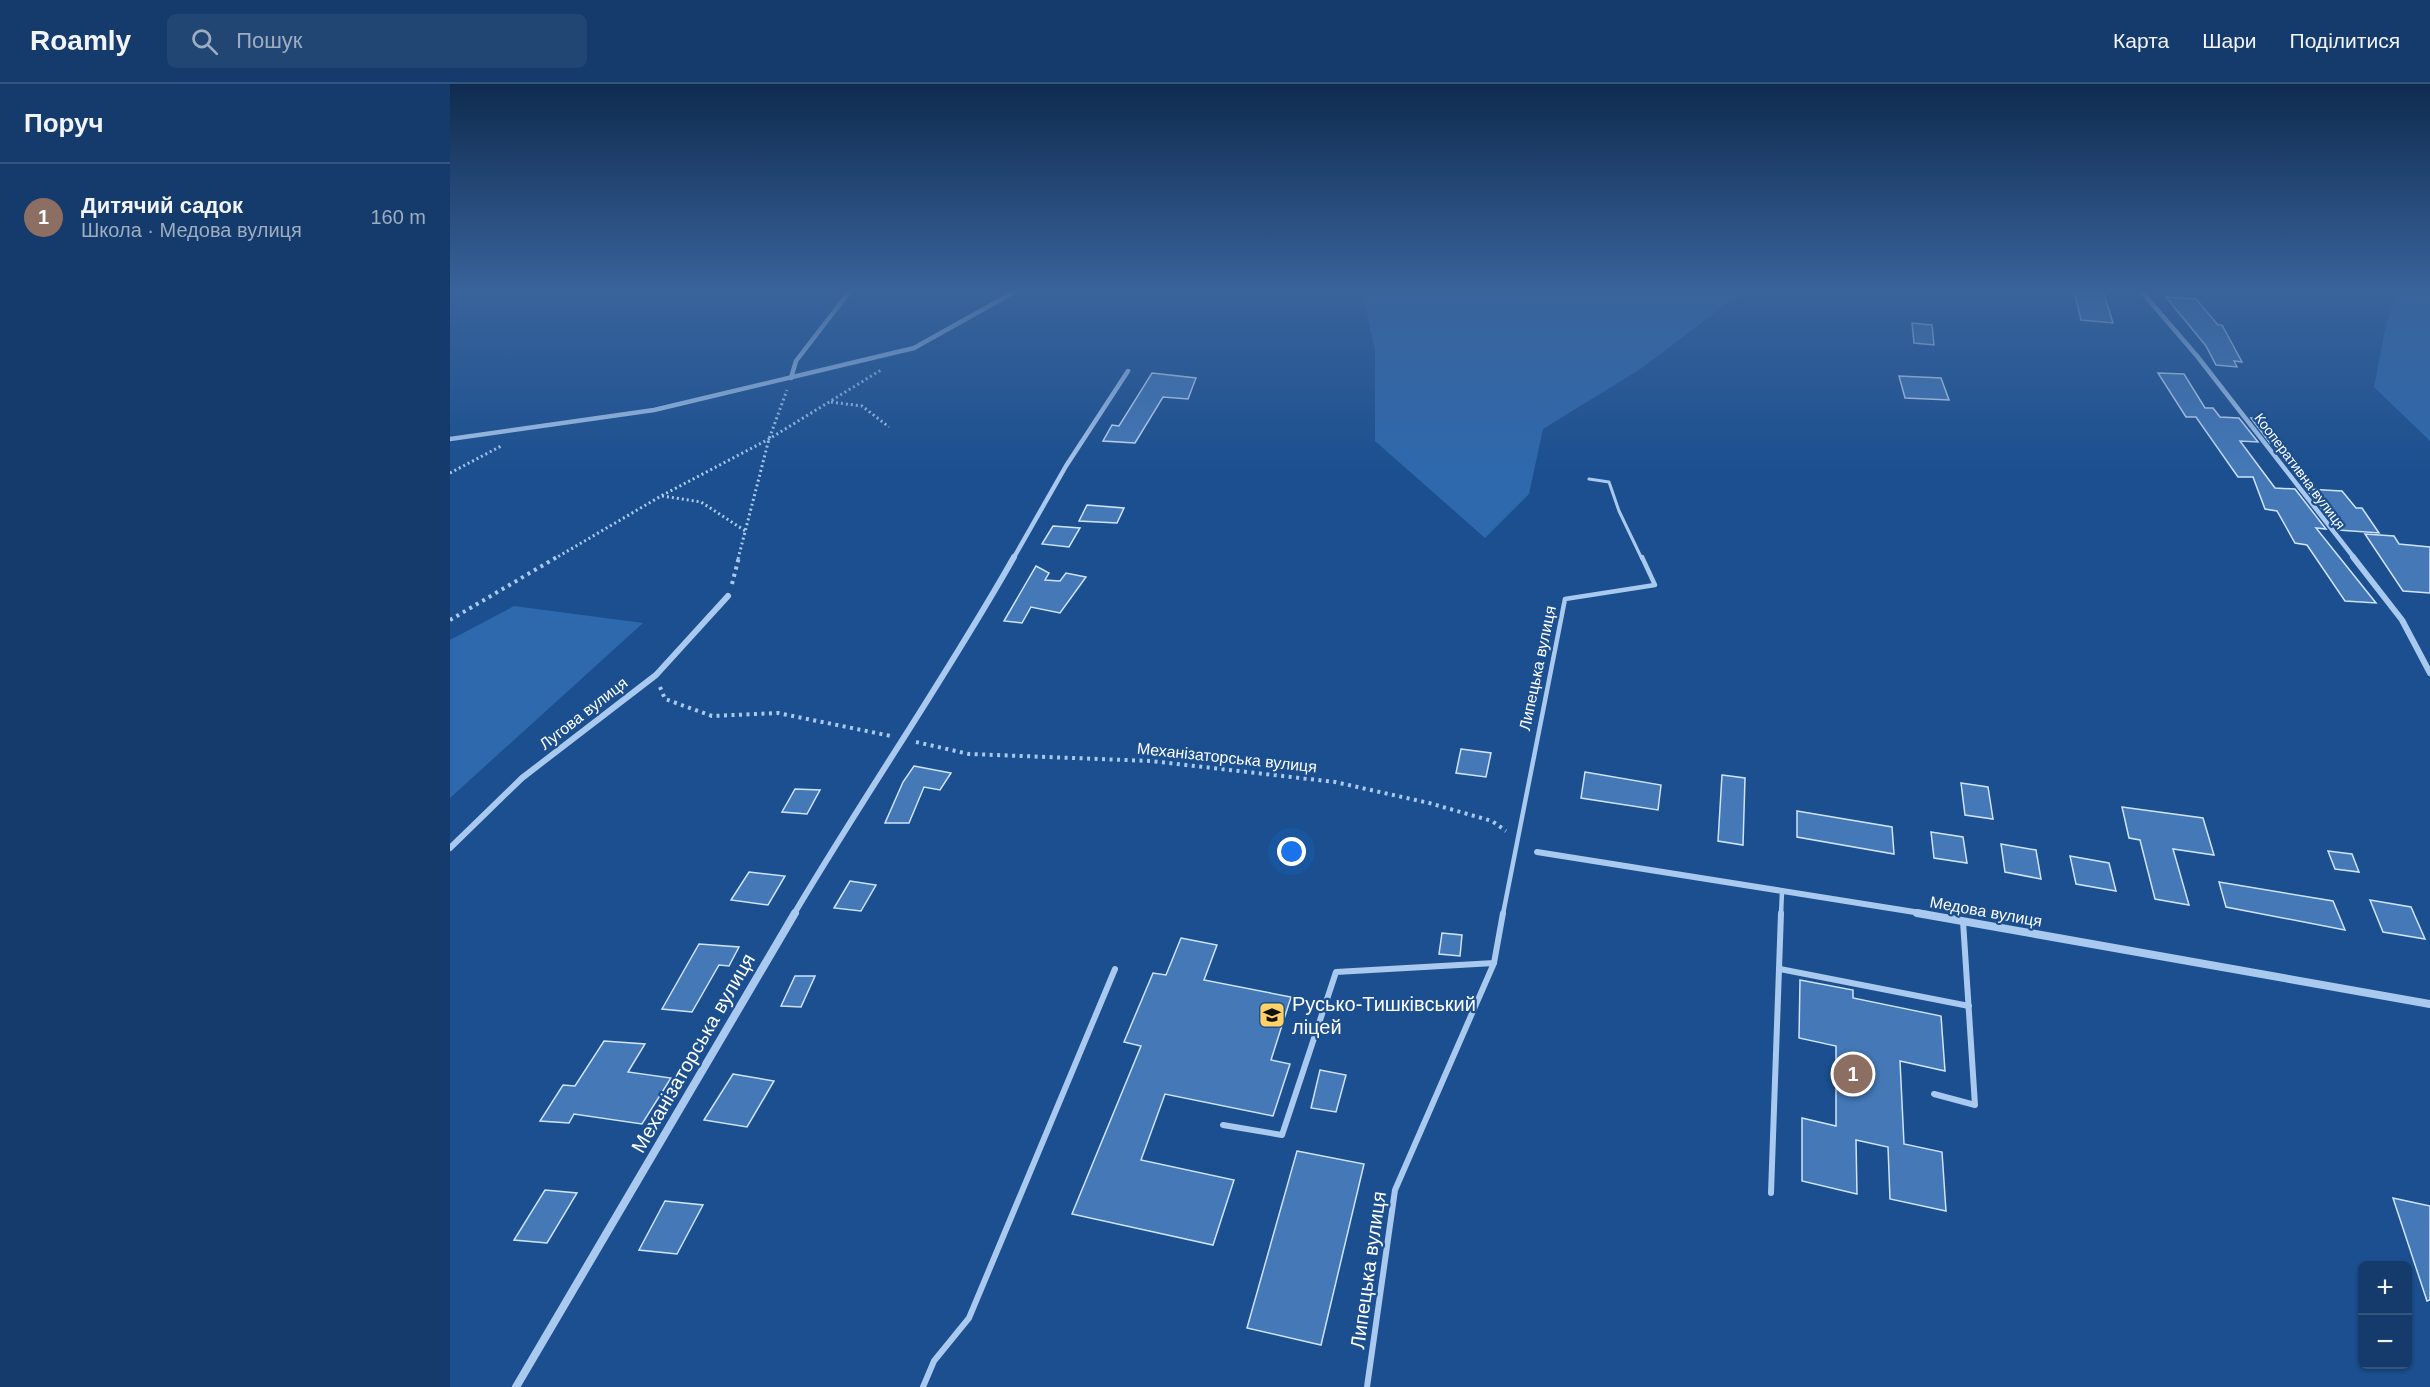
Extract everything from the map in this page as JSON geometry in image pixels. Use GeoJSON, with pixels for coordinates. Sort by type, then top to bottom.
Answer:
{"type":"FeatureCollection","features":[{"type":"Feature","properties":{"kind":"street"},"geometry":{"type":"LineString","coordinates":[[791,378],[796,361],[803,352]]}},
{"type":"Feature","properties":{"kind":"street"},"geometry":{"type":"LineString","coordinates":[[450,439],[654,410],[898,352]]}},
{"type":"Feature","properties":{"kind":"street","name":"Кооперативна вулиця"},"geometry":{"type":"LineString","coordinates":[[2193,352],[2402,620],[2430,674]]}},
{"type":"Feature","properties":{"kind":"street","name":"Механізаторська вулиця"},"geometry":{"type":"LineString","coordinates":[[516,1387],[840,836],[968,638],[1066,466],[1128,371]]}},
{"type":"Feature","properties":{"kind":"street","name":"Лугова вулиця"},"geometry":{"type":"LineString","coordinates":[[450,848],[522,778],[656,675],[728,596]]}},
{"type":"Feature","properties":{"kind":"street","name":"Медова вулиця"},"geometry":{"type":"LineString","coordinates":[[1537,852],[1963,921],[2430,1004]]}},
{"type":"Feature","properties":{"kind":"lane","name":"Липецька вулиця"},"geometry":{"type":"LineString","coordinates":[[1367,1387],[1395,1190],[1494,963],[1515,838],[1565,599],[1655,585],[1619,511],[1609,482],[1589,479]]}},
{"type":"Feature","properties":{"kind":"lane"},"geometry":{"type":"LineString","coordinates":[[1771,1193],[1782,891]]}},
{"type":"Feature","properties":{"kind":"lane"},"geometry":{"type":"LineString","coordinates":[[1934,1094],[1975,1105],[1963,921]]}},
{"type":"Feature","properties":{"kind":"lane"},"geometry":{"type":"LineString","coordinates":[[1223,1125],[1282,1135],[1336,972],[1494,963]]}},
{"type":"Feature","properties":{"kind":"lane"},"geometry":{"type":"LineString","coordinates":[[923,1387],[934,1361],[969,1318],[1114,969]]}},
{"type":"Feature","properties":{"kind":"lane"},"geometry":{"type":"LineString","coordinates":[[1780,969],[1969,1006]]}},
{"type":"Feature","properties":{"kind":"path"},"geometry":{"type":"LineString","coordinates":[[450,620],[661,496],[769,439],[885,367]]}},
{"type":"Feature","properties":{"kind":"path"},"geometry":{"type":"LineString","coordinates":[[728,596],[747,532],[769,439],[791,378]]}},
{"type":"Feature","properties":{"kind":"path"},"geometry":{"type":"LineString","coordinates":[[831,402],[862,406],[889,427]]}},
{"type":"Feature","properties":{"kind":"path"},"geometry":{"type":"LineString","coordinates":[[450,472],[509,442]]}},
{"type":"Feature","properties":{"kind":"path"},"geometry":{"type":"LineString","coordinates":[[661,496],[701,502],[747,532]]}},
{"type":"Feature","properties":{"kind":"path"},"geometry":{"type":"LineString","coordinates":[[656,675],[665,699],[712,716],[778,713],[902,739]]}},
{"type":"Feature","properties":{"kind":"path","name":"Механізаторська вулиця"},"geometry":{"type":"LineString","coordinates":[[902,739],[969,754],[1151,761],[1335,782],[1428,803],[1492,821],[1515,838]]}},
{"type":"Feature","properties":{"kind":"shaded area"},"geometry":{"type":"Polygon","coordinates":[[[1375,352],[1663,352],[1642,368],[1543,429],[1529,494],[1485,538],[1375,441],[1375,352]]]}},
{"type":"Feature","properties":{"kind":"shaded area"},"geometry":{"type":"Polygon","coordinates":[[[2381,352],[2430,352],[2430,441],[2374,387],[2381,352]]]}},
{"type":"Feature","properties":{"kind":"shaded area"},"geometry":{"type":"Polygon","coordinates":[[[514,606],[643,623],[450,798],[450,640],[514,606]]]}},
{"type":"Feature","properties":{"kind":"building"},"geometry":{"type":"Polygon","coordinates":[[[2209,352],[2236,352],[2242,362],[2234,361],[2237,367],[2216,365],[2209,352]]]}},
{"type":"Feature","properties":{"kind":"building"},"geometry":{"type":"Polygon","coordinates":[[[1152,373],[1196,378],[1188,399],[1163,397],[1135,443],[1103,441],[1112,425],[1119,426],[1152,373]]]}},
{"type":"Feature","properties":{"kind":"building"},"geometry":{"type":"Polygon","coordinates":[[[2158,373],[2184,374],[2205,408],[2213,408],[2220,417],[2239,418],[2258,442],[2240,441],[2275,488],[2295,489],[2326,529],[2316,528],[2376,603],[2345,601],[2307,545],[2295,543],[2277,511],[2265,509],[2253,477],[2238,477],[2196,417],[2186,417],[2158,373]]]}},
{"type":"Feature","properties":{"kind":"building"},"geometry":{"type":"Polygon","coordinates":[[[1899,376],[1941,378],[1949,400],[1905,398],[1899,376]]]}},
{"type":"Feature","properties":{"kind":"building"},"geometry":{"type":"Polygon","coordinates":[[[2251,418],[2259,418],[2280,443],[2270,443],[2251,418]]]}},
{"type":"Feature","properties":{"kind":"building"},"geometry":{"type":"Polygon","coordinates":[[[2306,489],[2342,491],[2356,508],[2362,508],[2379,533],[2338,530],[2306,489]]]}},
{"type":"Feature","properties":{"kind":"building"},"geometry":{"type":"Polygon","coordinates":[[[1087,505],[1124,508],[1117,523],[1079,521],[1087,505]]]}},
{"type":"Feature","properties":{"kind":"building"},"geometry":{"type":"Polygon","coordinates":[[[1053,526],[1080,528],[1069,547],[1042,544],[1053,526]]]}},
{"type":"Feature","properties":{"kind":"building"},"geometry":{"type":"Polygon","coordinates":[[[2365,534],[2394,536],[2399,544],[2430,547],[2430,593],[2403,591],[2365,534]]]}},
{"type":"Feature","properties":{"kind":"building"},"geometry":{"type":"Polygon","coordinates":[[[1036,566],[1049,573],[1045,580],[1060,581],[1066,573],[1086,577],[1060,613],[1031,607],[1022,623],[1004,621],[1036,566]]]}},
{"type":"Feature","properties":{"kind":"building"},"geometry":{"type":"Polygon","coordinates":[[[1461,749],[1491,753],[1486,777],[1456,773],[1461,749]]]}},
{"type":"Feature","properties":{"kind":"building"},"geometry":{"type":"Polygon","coordinates":[[[914,766],[951,773],[940,790],[924,787],[909,823],[885,823],[903,782],[914,766]]]}},
{"type":"Feature","properties":{"kind":"building"},"geometry":{"type":"Polygon","coordinates":[[[1585,772],[1661,785],[1658,810],[1581,798],[1585,772]]]}},
{"type":"Feature","properties":{"kind":"building"},"geometry":{"type":"Polygon","coordinates":[[[1722,775],[1745,778],[1743,845],[1718,841],[1722,775]]]}},
{"type":"Feature","properties":{"kind":"building"},"geometry":{"type":"Polygon","coordinates":[[[1961,783],[1988,787],[1993,819],[1965,815],[1961,783]]]}},
{"type":"Feature","properties":{"kind":"building"},"geometry":{"type":"Polygon","coordinates":[[[795,789],[820,790],[807,814],[782,812],[795,789]]]}},
{"type":"Feature","properties":{"kind":"building"},"geometry":{"type":"Polygon","coordinates":[[[2122,807],[2203,818],[2214,855],[2173,849],[2189,905],[2155,899],[2140,840],[2129,838],[2122,807]]]}},
{"type":"Feature","properties":{"kind":"building"},"geometry":{"type":"Polygon","coordinates":[[[1797,811],[1892,827],[1894,854],[1797,837],[1797,811]]]}},
{"type":"Feature","properties":{"kind":"building"},"geometry":{"type":"Polygon","coordinates":[[[1931,832],[1963,837],[1967,863],[1934,858],[1931,832]]]}},
{"type":"Feature","properties":{"kind":"building"},"geometry":{"type":"Polygon","coordinates":[[[2001,844],[2036,850],[2041,879],[2005,872],[2001,844]]]}},
{"type":"Feature","properties":{"kind":"building"},"geometry":{"type":"Polygon","coordinates":[[[2328,851],[2352,854],[2359,872],[2335,869],[2328,851]]]}},
{"type":"Feature","properties":{"kind":"building"},"geometry":{"type":"Polygon","coordinates":[[[2070,856],[2109,863],[2116,891],[2076,884],[2070,856]]]}},
{"type":"Feature","properties":{"kind":"building"},"geometry":{"type":"Polygon","coordinates":[[[749,872],[785,876],[768,905],[731,900],[749,872]]]}},
{"type":"Feature","properties":{"kind":"building"},"geometry":{"type":"Polygon","coordinates":[[[850,881],[876,885],[861,911],[834,908],[850,881]]]}},
{"type":"Feature","properties":{"kind":"building"},"geometry":{"type":"Polygon","coordinates":[[[2219,882],[2333,901],[2345,930],[2226,907],[2219,882]]]}},
{"type":"Feature","properties":{"kind":"building"},"geometry":{"type":"Polygon","coordinates":[[[2370,900],[2411,907],[2425,939],[2383,932],[2370,900]]]}},
{"type":"Feature","properties":{"kind":"building"},"geometry":{"type":"Polygon","coordinates":[[[1442,933],[1462,935],[1460,956],[1439,954],[1442,933]]]}},
{"type":"Feature","properties":{"kind":"building"},"geometry":{"type":"Polygon","coordinates":[[[1181,938],[1217,945],[1204,980],[1291,997],[1271,1060],[1290,1064],[1273,1116],[1165,1094],[1141,1160],[1234,1180],[1213,1245],[1072,1214],[1141,1046],[1124,1042],[1153,973],[1166,975],[1181,938]]]}},
{"type":"Feature","properties":{"kind":"building"},"geometry":{"type":"Polygon","coordinates":[[[699,944],[739,947],[729,966],[719,965],[692,1012],[662,1009],[699,944]]]}},
{"type":"Feature","properties":{"kind":"building"},"geometry":{"type":"Polygon","coordinates":[[[795,976],[815,976],[801,1007],[781,1006],[795,976]]]}},
{"type":"Feature","properties":{"kind":"building"},"geometry":{"type":"Polygon","coordinates":[[[1800,980],[1853,990],[1853,998],[1941,1016],[1945,1071],[1900,1061],[1904,1144],[1942,1152],[1946,1211],[1890,1199],[1888,1147],[1856,1140],[1857,1194],[1802,1181],[1802,1118],[1836,1126],[1836,1046],[1799,1038],[1800,980]]]}},
{"type":"Feature","properties":{"kind":"building"},"geometry":{"type":"Polygon","coordinates":[[[604,1041],[645,1044],[628,1072],[671,1078],[642,1124],[574,1114],[569,1123],[540,1121],[563,1085],[575,1086],[604,1041]]]}},
{"type":"Feature","properties":{"kind":"building"},"geometry":{"type":"Polygon","coordinates":[[[1320,1070],[1346,1075],[1336,1112],[1311,1108],[1320,1070]]]}},
{"type":"Feature","properties":{"kind":"building"},"geometry":{"type":"Polygon","coordinates":[[[733,1074],[774,1081],[747,1127],[704,1120],[733,1074]]]}},
{"type":"Feature","properties":{"kind":"building"},"geometry":{"type":"Polygon","coordinates":[[[1297,1151],[1364,1164],[1321,1345],[1247,1328],[1297,1151]]]}},
{"type":"Feature","properties":{"kind":"building"},"geometry":{"type":"Polygon","coordinates":[[[545,1190],[577,1193],[547,1243],[514,1240],[545,1190]]]}},
{"type":"Feature","properties":{"kind":"building"},"geometry":{"type":"Polygon","coordinates":[[[2393,1198],[2430,1206],[2430,1300],[2427,1301],[2393,1198]]]}},
{"type":"Feature","properties":{"kind":"building"},"geometry":{"type":"Polygon","coordinates":[[[665,1201],[703,1205],[677,1254],[639,1250],[665,1201]]]}},
{"type":"Feature","properties":{"kind":"place","name":"Русько-Тишківський ліцей"},"geometry":{"type":"Point","coordinates":[1272,1015]}},
{"type":"Feature","properties":{"kind":"place","name":"Дитячий садок"},"geometry":{"type":"Point","coordinates":[1853,1074]}}]}
